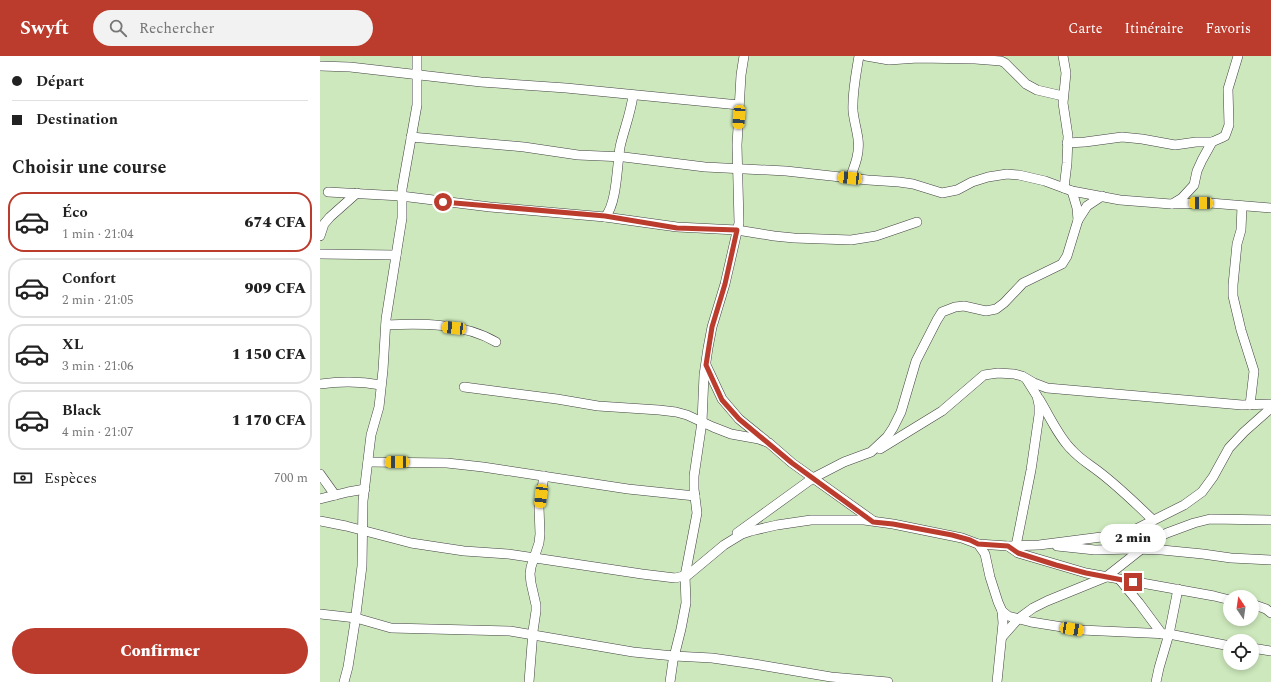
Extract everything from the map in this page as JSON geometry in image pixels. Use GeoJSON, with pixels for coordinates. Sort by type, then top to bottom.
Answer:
{"type":"FeatureCollection","features":[{"type":"Feature","properties":{"kind":"street"},"geometry":{"type":"LineString","coordinates":[[344,682],[356,618],[362,566],[362,531],[365,489],[371,435],[379,407],[382,385],[386,325],[402,218],[401,196],[417,105],[417,56]]}},
{"type":"Feature","properties":{"kind":"street"},"geometry":{"type":"LineString","coordinates":[[670,682],[674,656],[686,604],[685,576],[689,551],[696,524],[697,513],[694,476],[702,422],[706,365],[712,327],[725,284],[739,223],[737,145],[744,56]]}},
{"type":"Feature","properties":{"kind":"street"},"geometry":{"type":"LineString","coordinates":[[850,178],[857,159],[858,151],[858,138],[853,112],[854,88],[859,56]]}},
{"type":"Feature","properties":{"kind":"street"},"geometry":{"type":"LineString","coordinates":[[866,56],[890,60],[933,58],[1001,61],[1006,63],[1026,84],[1037,90],[1063,96]]}},
{"type":"Feature","properties":{"kind":"street"},"geometry":{"type":"LineString","coordinates":[[1063,56],[1066,73],[1063,96],[1067,124],[1068,189],[1077,208],[1078,220]]}},
{"type":"Feature","properties":{"kind":"street"},"geometry":{"type":"LineString","coordinates":[[1068,143],[1122,137],[1175,145],[1196,142],[1212,142],[1225,136],[1229,125],[1228,89],[1238,56]]}},
{"type":"Feature","properties":{"kind":"street"},"geometry":{"type":"LineString","coordinates":[[320,66],[350,67],[481,82],[566,88],[739,105]]}},
{"type":"Feature","properties":{"kind":"street"},"geometry":{"type":"LineString","coordinates":[[605,216],[611,208],[621,146],[630,115],[633,95]]}},
{"type":"Feature","properties":{"kind":"street"},"geometry":{"type":"LineString","coordinates":[[411,137],[524,147],[578,155],[619,157],[737,169],[786,171],[899,182],[912,184],[942,193],[957,190],[972,182],[988,177],[1007,174],[1045,181],[1068,189],[1102,196],[1171,204],[1198,203],[1271,208]]}},
{"type":"Feature","properties":{"kind":"street"},"geometry":{"type":"LineString","coordinates":[[1171,204],[1182,198],[1194,185],[1202,160],[1212,142]]}},
{"type":"Feature","properties":{"kind":"street"},"geometry":{"type":"LineString","coordinates":[[328,192],[401,196],[490,207],[605,216],[677,228],[737,230],[774,236],[851,240],[876,236],[917,222]]}},
{"type":"Feature","properties":{"kind":"street"},"geometry":{"type":"LineString","coordinates":[[320,236],[324,224],[330,217],[358,193]]}},
{"type":"Feature","properties":{"kind":"street"},"geometry":{"type":"LineString","coordinates":[[871,452],[887,437],[893,428],[906,397],[916,361],[940,314],[947,309],[964,306],[986,311],[996,309],[1023,283],[1062,264],[1067,256],[1078,220],[1087,206],[1102,196]]}},
{"type":"Feature","properties":{"kind":"street"},"geometry":{"type":"LineString","coordinates":[[1242,206],[1241,230],[1237,244],[1233,296],[1241,330],[1254,371],[1250,405]]}},
{"type":"Feature","properties":{"kind":"street"},"geometry":{"type":"LineString","coordinates":[[320,254],[396,255]]}},
{"type":"Feature","properties":{"kind":"street"},"geometry":{"type":"LineString","coordinates":[[386,325],[428,325],[454,328],[477,333],[496,342]]}},
{"type":"Feature","properties":{"kind":"street"},"geometry":{"type":"LineString","coordinates":[[706,365],[722,400],[739,419],[792,463],[873,522]]}},
{"type":"Feature","properties":{"kind":"street"},"geometry":{"type":"LineString","coordinates":[[320,521],[346,526],[411,543],[674,578],[685,576],[746,526],[813,478],[844,462],[880,449],[942,411],[984,375],[990,373],[1007,373],[1026,378],[1047,388],[1202,402],[1250,405],[1271,404]]}},
{"type":"Feature","properties":{"kind":"street"},"geometry":{"type":"LineString","coordinates":[[1026,378],[1071,450],[1114,484],[1153,520]]}},
{"type":"Feature","properties":{"kind":"street"},"geometry":{"type":"LineString","coordinates":[[320,384],[340,381],[356,381],[382,385]]}},
{"type":"Feature","properties":{"kind":"street"},"geometry":{"type":"LineString","coordinates":[[464,387],[598,406],[659,410],[687,415],[731,434],[748,436],[769,443]]}},
{"type":"Feature","properties":{"kind":"street"},"geometry":{"type":"LineString","coordinates":[[1012,546],[1036,439],[1039,415],[1037,396]]}},
{"type":"Feature","properties":{"kind":"street"},"geometry":{"type":"LineString","coordinates":[[724,545],[742,534],[751,531],[791,523],[832,520],[893,524],[952,535],[978,544],[1012,546],[1048,544],[1117,535],[1132,531],[1184,504],[1202,492],[1229,448],[1244,432],[1271,408]]}},
{"type":"Feature","properties":{"kind":"street"},"geometry":{"type":"LineString","coordinates":[[368,462],[447,463],[628,489],[695,496]]}},
{"type":"Feature","properties":{"kind":"street"},"geometry":{"type":"LineString","coordinates":[[320,474],[335,495]]}},
{"type":"Feature","properties":{"kind":"street"},"geometry":{"type":"LineString","coordinates":[[528,682],[536,605],[530,574],[540,538],[539,507],[544,476]]}},
{"type":"Feature","properties":{"kind":"street"},"geometry":{"type":"LineString","coordinates":[[320,499],[365,489]]}},
{"type":"Feature","properties":{"kind":"street"},"geometry":{"type":"LineString","coordinates":[[1002,637],[1018,619],[1033,608],[1106,577],[1153,540],[1167,532],[1210,519],[1271,520]]}},
{"type":"Feature","properties":{"kind":"street"},"geometry":{"type":"LineString","coordinates":[[978,544],[985,554],[994,593],[1002,611],[1003,623],[997,682]]}},
{"type":"Feature","properties":{"kind":"street"},"geometry":{"type":"LineString","coordinates":[[1048,544],[1075,549],[1142,549],[1231,558],[1271,560]]}},
{"type":"Feature","properties":{"kind":"street"},"geometry":{"type":"LineString","coordinates":[[1012,546],[1018,553],[1086,573],[1223,599]]}},
{"type":"Feature","properties":{"kind":"street"},"geometry":{"type":"LineString","coordinates":[[1120,580],[1166,634]]}},
{"type":"Feature","properties":{"kind":"street"},"geometry":{"type":"LineString","coordinates":[[1156,682],[1166,634],[1178,589]]}},
{"type":"Feature","properties":{"kind":"street"},"geometry":{"type":"LineString","coordinates":[[1259,606],[1271,613]]}},
{"type":"Feature","properties":{"kind":"street"},"geometry":{"type":"LineString","coordinates":[[1002,611],[1008,616],[1018,619],[1081,630],[1166,634],[1223,645]]}},
{"type":"Feature","properties":{"kind":"street"},"geometry":{"type":"LineString","coordinates":[[320,614],[356,618],[391,628],[510,632],[600,647],[674,656],[712,658],[830,677],[888,682]]}},
{"type":"Feature","properties":{"kind":"street"},"geometry":{"type":"LineString","coordinates":[[1259,649],[1271,651]]}},
{"type":"Feature","properties":{"kind":"green space"},"geometry":{"type":"Polygon","coordinates":[[[320,56],[1271,56],[1271,682],[320,682],[320,56]]]}},
{"type":"Feature","properties":{"kind":"route"},"geometry":{"type":"LineString","coordinates":[[443,202],[556,213],[605,216],[677,228],[737,230],[725,284],[712,327],[706,365],[722,400],[739,419],[792,463],[873,522],[893,524],[952,535],[978,544],[1008,546],[1018,553],[1056,565],[1086,573],[1133,582]]}}]}
